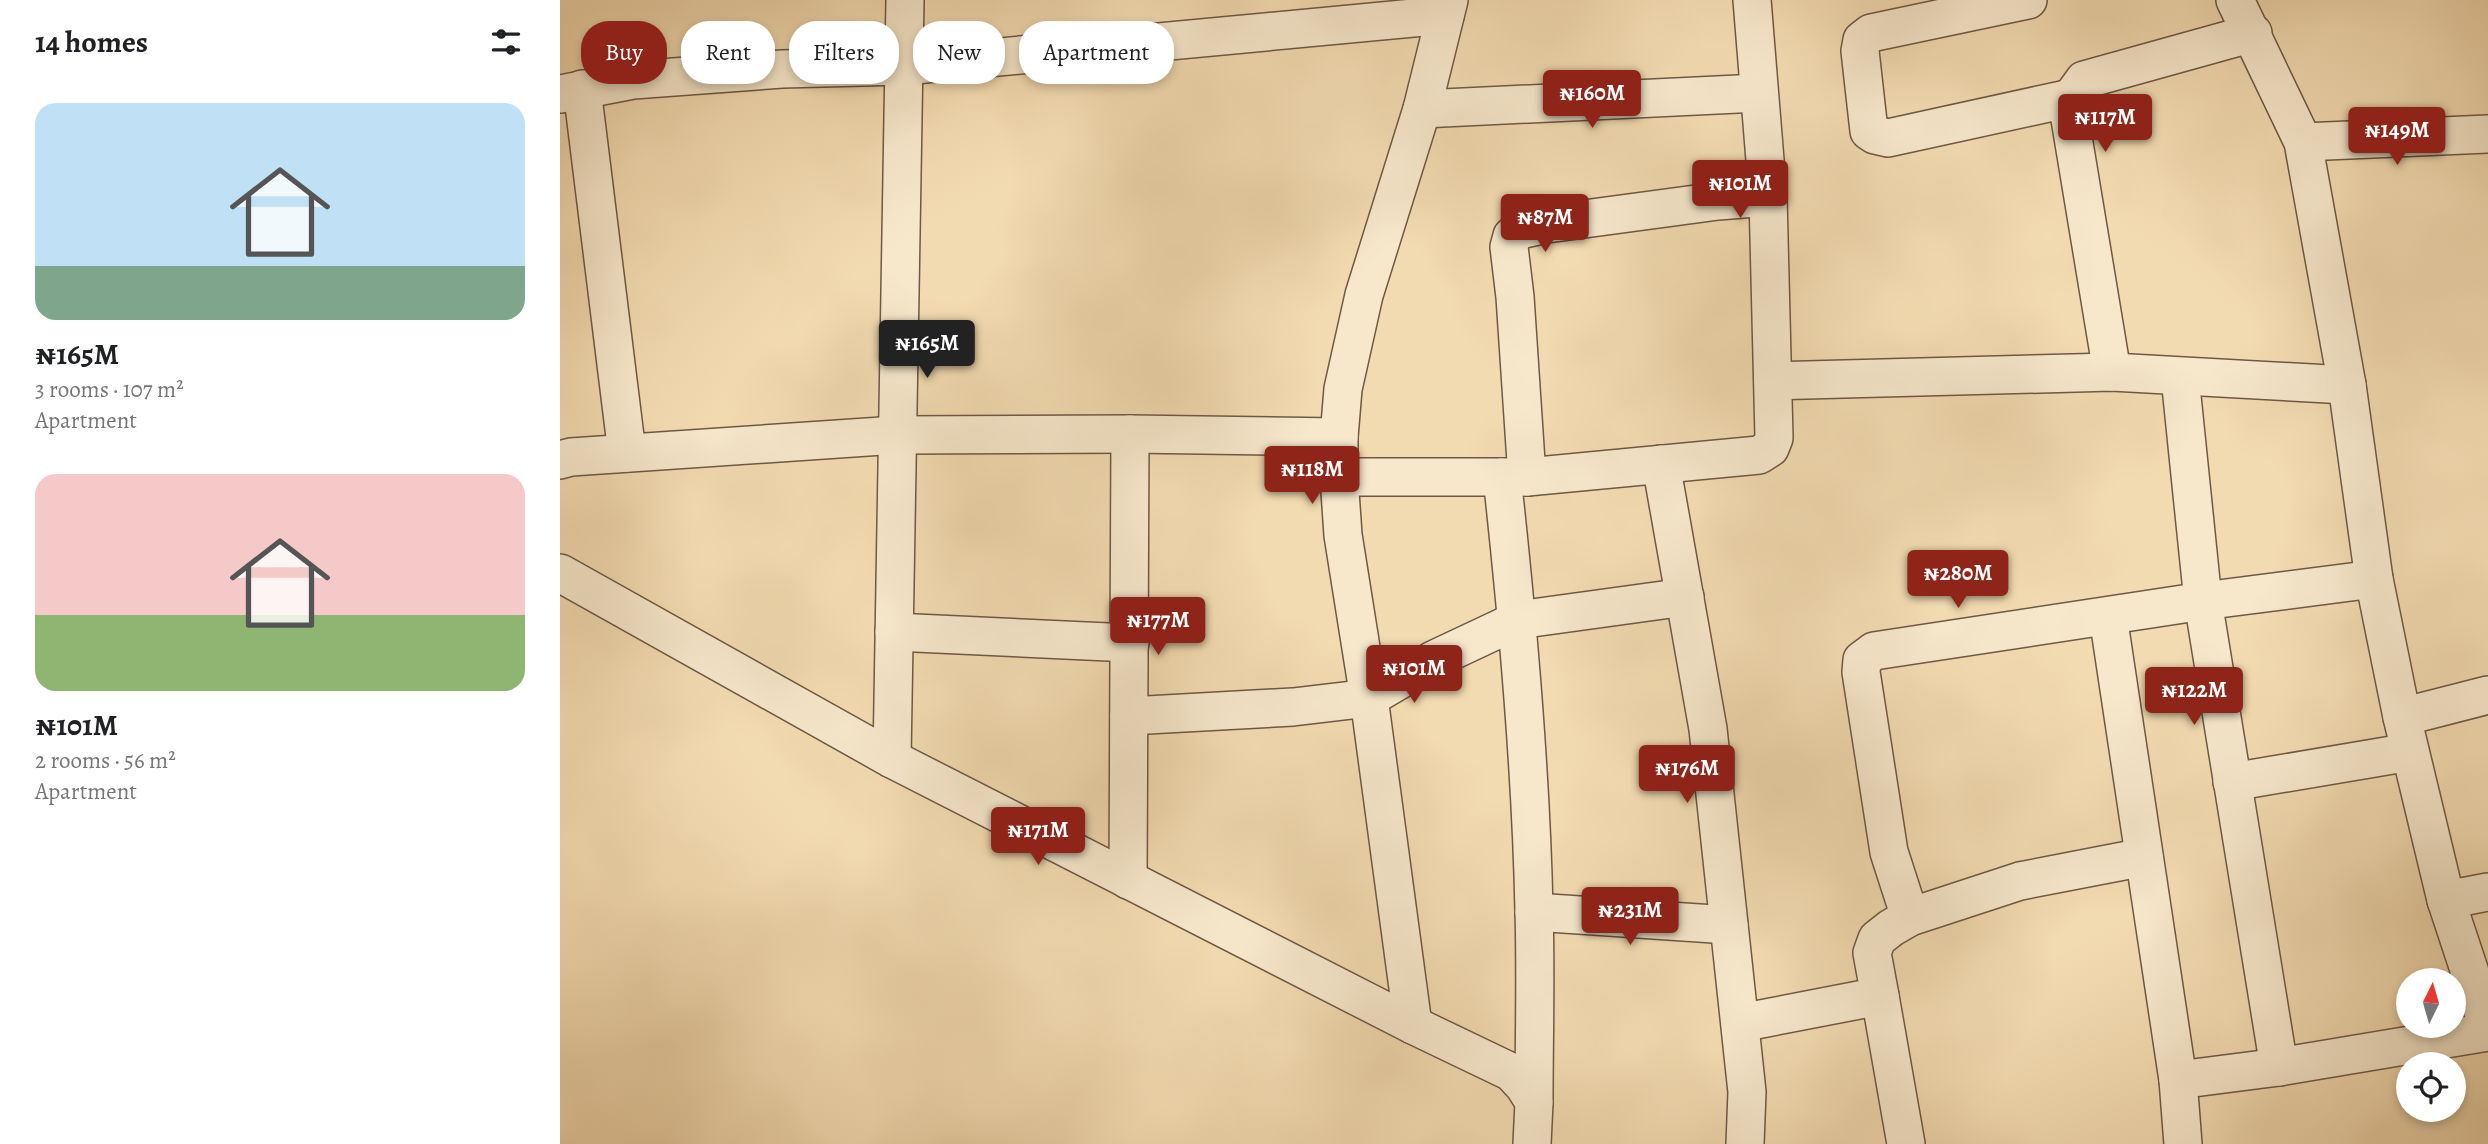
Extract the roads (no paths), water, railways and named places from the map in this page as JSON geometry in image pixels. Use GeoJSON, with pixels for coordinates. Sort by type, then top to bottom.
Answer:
{"type":"FeatureCollection","features":[{"type":"Feature","properties":{"kind":"street"},"geometry":{"type":"LineString","coordinates":[[891,759],[905,0]]}},
{"type":"Feature","properties":{"kind":"street"},"geometry":{"type":"LineString","coordinates":[[1339,477],[1515,477],[1759,455],[1770,448],[1774,438],[1768,197],[1752,0]]}},
{"type":"Feature","properties":{"kind":"street"},"geometry":{"type":"LineString","coordinates":[[2028,0],[1871,33],[1862,40],[1860,51],[1869,131],[1888,138],[2071,98]]}},
{"type":"Feature","properties":{"kind":"street"},"geometry":{"type":"LineString","coordinates":[[2235,0],[2303,142],[2347,385],[2374,579],[2402,717],[2446,900],[2488,1027]]}},
{"type":"Feature","properties":{"kind":"street"},"geometry":{"type":"LineString","coordinates":[[627,453],[571,91],[633,80],[782,69],[904,66],[1447,8],[1422,109],[1364,295],[1343,389],[1339,437],[1343,535],[1369,698],[1413,1025]]}},
{"type":"Feature","properties":{"kind":"street"},"geometry":{"type":"LineString","coordinates":[[2112,372],[2068,113],[2071,98],[2084,80],[2253,33]]}},
{"type":"Feature","properties":{"kind":"street"},"geometry":{"type":"LineString","coordinates":[[1422,109],[1759,93]]}},
{"type":"Feature","properties":{"kind":"street"},"geometry":{"type":"LineString","coordinates":[[2303,142],[2488,134]]}},
{"type":"Feature","properties":{"kind":"street"},"geometry":{"type":"LineString","coordinates":[[1532,1144],[1534,912],[1517,620],[1515,298],[1509,247],[1512,236],[1520,230],[1546,224],[1768,197]]}},
{"type":"Feature","properties":{"kind":"street"},"geometry":{"type":"LineString","coordinates":[[1773,381],[2112,372],[2347,385]]}},
{"type":"Feature","properties":{"kind":"street"},"geometry":{"type":"LineString","coordinates":[[2180,377],[2203,601],[2279,1067]]}},
{"type":"Feature","properties":{"kind":"street"},"geometry":{"type":"LineString","coordinates":[[1128,880],[1130,434]]}},
{"type":"Feature","properties":{"kind":"street"},"geometry":{"type":"LineString","coordinates":[[560,460],[571,457],[897,435],[1339,437]]}},
{"type":"Feature","properties":{"kind":"street"},"geometry":{"type":"LineString","coordinates":[[1661,464],[1708,729],[1747,1092],[1745,1144]]}},
{"type":"Feature","properties":{"kind":"street"},"geometry":{"type":"LineString","coordinates":[[560,573],[891,759],[1413,1025],[1511,1072],[1534,1102]]}},
{"type":"Feature","properties":{"kind":"street"},"geometry":{"type":"LineString","coordinates":[[1910,917],[1889,852],[1861,672],[1862,660],[1874,652],[2203,601],[2374,579]]}},
{"type":"Feature","properties":{"kind":"street"},"geometry":{"type":"LineString","coordinates":[[1129,716],[1293,707],[1369,698],[1434,659],[1517,620],[1685,597]]}},
{"type":"Feature","properties":{"kind":"street"},"geometry":{"type":"LineString","coordinates":[[2108,616],[2178,1080],[2183,1144]]}},
{"type":"Feature","properties":{"kind":"street"},"geometry":{"type":"LineString","coordinates":[[894,632],[1130,642]]}},
{"type":"Feature","properties":{"kind":"street"},"geometry":{"type":"LineString","coordinates":[[2402,717],[2488,695]]}},
{"type":"Feature","properties":{"kind":"street"},"geometry":{"type":"LineString","coordinates":[[2232,782],[2410,752]]}},
{"type":"Feature","properties":{"kind":"street"},"geometry":{"type":"LineString","coordinates":[[1906,1144],[1871,953],[1877,939],[1910,917],[2020,881],[2144,857]]}},
{"type":"Feature","properties":{"kind":"street"},"geometry":{"type":"LineString","coordinates":[[2446,900],[2488,892]]}},
{"type":"Feature","properties":{"kind":"street"},"geometry":{"type":"LineString","coordinates":[[1534,912],[1729,925]]}},
{"type":"Feature","properties":{"kind":"street"},"geometry":{"type":"LineString","coordinates":[[1740,1023],[1880,996]]}},
{"type":"Feature","properties":{"kind":"street"},"geometry":{"type":"LineString","coordinates":[[2178,1080],[2279,1067],[2488,1032]]}}]}
